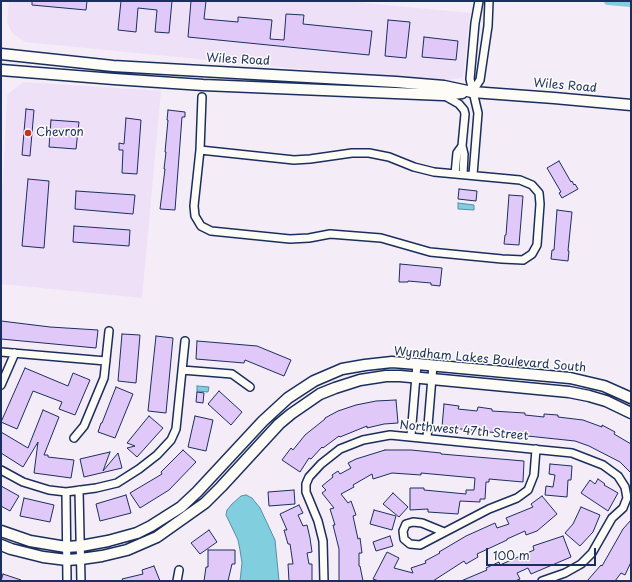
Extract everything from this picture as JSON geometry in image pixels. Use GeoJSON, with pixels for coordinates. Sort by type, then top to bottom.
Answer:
{"type":"FeatureCollection","features":[{"type":"Feature","properties":{"kind":"street"},"geometry":{"type":"LineString","coordinates":[[473,175],[478,113],[472,92],[470,73],[475,23],[479,1]]}},
{"type":"Feature","properties":{"kind":"street"},"geometry":{"type":"LineString","coordinates":[[472,92],[480,80],[490,1]]}},
{"type":"Feature","properties":{"kind":"street","name":"Wiles Road"},"geometry":{"type":"LineString","coordinates":[[1,54],[113,66],[396,82],[444,86],[472,92],[631,105]]}},
{"type":"Feature","properties":{"kind":"street","name":"Wiles Road"},"geometry":{"type":"LineString","coordinates":[[1,70],[114,80],[203,85],[443,95],[472,92]]}},
{"type":"Feature","properties":{"kind":"street"},"geometry":{"type":"LineString","coordinates":[[443,95],[459,104],[464,110],[465,119],[462,146],[464,159],[459,174]]}},
{"type":"Feature","properties":{"kind":"street"},"geometry":{"type":"LineString","coordinates":[[200,150],[294,160],[352,153],[369,153],[389,157],[414,167],[434,172],[520,180],[532,185],[539,193],[540,204],[537,245],[532,254],[523,260],[430,252],[381,238],[330,234],[309,238],[290,239],[211,231],[201,226],[195,216],[194,206],[200,150],[202,97]]}},
{"type":"Feature","properties":{"kind":"street"},"geometry":{"type":"LineString","coordinates":[[459,174],[457,153],[462,146]]}},
{"type":"Feature","properties":{"kind":"street"},"geometry":{"type":"LineString","coordinates":[[464,159],[474,159]]}},
{"type":"Feature","properties":{"kind":"street"},"geometry":{"type":"LineString","coordinates":[[74,438],[84,426],[104,378],[109,331]]}},
{"type":"Feature","properties":{"kind":"street"},"geometry":{"type":"LineString","coordinates":[[1,470],[23,482],[49,490],[66,492],[96,488],[117,482],[139,469],[157,455],[171,440],[176,429],[185,341]]}},
{"type":"Feature","properties":{"kind":"street"},"geometry":{"type":"LineString","coordinates":[[1,352],[106,361]]}},
{"type":"Feature","properties":{"kind":"street"},"geometry":{"type":"LineString","coordinates":[[1,385],[15,353]]}},
{"type":"Feature","properties":{"kind":"street","name":"Wyndham Lakes Boulevard South"},"geometry":{"type":"LineString","coordinates":[[1,531],[30,542],[66,547],[108,542],[137,533],[181,507],[263,421],[288,398],[314,381],[342,369],[392,362],[570,378],[604,386],[631,398]]}},
{"type":"Feature","properties":{"kind":"street"},"geometry":{"type":"LineString","coordinates":[[410,436],[417,364]]}},
{"type":"Feature","properties":{"kind":"street"},"geometry":{"type":"LineString","coordinates":[[427,438],[434,365]]}},
{"type":"Feature","properties":{"kind":"street"},"geometry":{"type":"LineString","coordinates":[[182,370],[232,374],[250,387]]}},
{"type":"Feature","properties":{"kind":"street","name":"Wyndham Lakes Boulevard South"},"geometry":{"type":"LineString","coordinates":[[1,545],[30,554],[67,560],[102,556],[127,550],[157,537],[205,503],[279,424],[303,405],[320,394],[360,380],[386,376],[569,392],[606,401],[631,413]]}},
{"type":"Feature","properties":{"kind":"street","name":"Northwest 47th Street"},"geometry":{"type":"LineString","coordinates":[[324,581],[323,541],[318,521],[306,492],[306,484],[309,477],[321,464],[340,449],[363,440],[390,435],[536,448],[572,453],[603,465],[618,476],[625,486],[627,498],[623,508],[612,518],[592,553],[581,564],[542,581]]}},
{"type":"Feature","properties":{"kind":"street"},"geometry":{"type":"LineString","coordinates":[[444,532],[422,523],[413,522],[406,524],[403,531],[404,539],[410,544],[420,545],[489,510],[517,498],[528,490],[534,475],[536,448]]}},
{"type":"Feature","properties":{"kind":"street"},"geometry":{"type":"LineString","coordinates":[[79,490],[82,581]]}},
{"type":"Feature","properties":{"kind":"street"},"geometry":{"type":"LineString","coordinates":[[66,492],[67,581]]}},
{"type":"Feature","properties":{"kind":"street"},"geometry":{"type":"LineString","coordinates":[[177,581],[179,570]]}},
{"type":"Feature","properties":{"kind":"shaded area"},"geometry":{"type":"Polygon","coordinates":[[[9,1],[344,1],[470,13],[463,77],[432,82],[25,42],[12,33],[7,22],[9,1]]]}},
{"type":"Feature","properties":{"kind":"shaded area"},"geometry":{"type":"Polygon","coordinates":[[[23,82],[161,91],[142,298],[1,284],[1,194],[3,182],[7,95],[23,82]]]}},
{"type":"Feature","properties":{"kind":"water"},"geometry":{"type":"Polygon","coordinates":[[[458,203],[474,205],[474,210],[458,209],[458,203]]]}},
{"type":"Feature","properties":{"kind":"water"},"geometry":{"type":"Polygon","coordinates":[[[197,386],[209,387],[208,392],[197,391],[197,386]]]}},
{"type":"Feature","properties":{"kind":"water"},"geometry":{"type":"Polygon","coordinates":[[[246,495],[252,498],[260,508],[275,540],[279,581],[240,581],[242,563],[238,540],[226,515],[227,510],[232,504],[241,496],[246,495]]]}},
{"type":"Feature","properties":{"kind":"building"},"geometry":{"type":"Polygon","coordinates":[[[32,1],[87,1],[86,10],[32,5],[32,1]]]}},
{"type":"Feature","properties":{"kind":"building"},"geometry":{"type":"Polygon","coordinates":[[[121,1],[172,1],[169,33],[155,32],[157,10],[138,8],[136,32],[118,30],[121,1]]]}},
{"type":"Feature","properties":{"kind":"building"},"geometry":{"type":"Polygon","coordinates":[[[191,1],[206,1],[204,19],[238,22],[238,17],[272,20],[270,39],[284,40],[286,14],[304,15],[303,24],[372,31],[369,55],[188,37],[191,1]]]}},
{"type":"Feature","properties":{"kind":"building"},"geometry":{"type":"Polygon","coordinates":[[[388,20],[410,22],[406,58],[385,56],[388,20]]]}},
{"type":"Feature","properties":{"kind":"building"},"geometry":{"type":"Polygon","coordinates":[[[424,37],[458,41],[456,60],[422,57],[424,37]]]}},
{"type":"Feature","properties":{"kind":"building","name":"Chevron"},"geometry":{"type":"Polygon","coordinates":[[[26,109],[34,110],[30,156],[22,155],[26,109]]]}},
{"type":"Feature","properties":{"kind":"building"},"geometry":{"type":"Polygon","coordinates":[[[168,110],[185,112],[185,117],[182,117],[175,210],[160,209],[165,169],[168,110]]]}},
{"type":"Feature","properties":{"kind":"building"},"geometry":{"type":"Polygon","coordinates":[[[126,118],[141,120],[137,174],[122,173],[123,150],[119,150],[119,143],[124,144],[126,118]]]}},
{"type":"Feature","properties":{"kind":"building"},"geometry":{"type":"Polygon","coordinates":[[[51,120],[79,122],[76,149],[49,147],[51,120]]]}},
{"type":"Feature","properties":{"kind":"building"},"geometry":{"type":"Polygon","coordinates":[[[559,161],[571,182],[572,181],[578,189],[562,198],[559,193],[561,192],[547,168],[559,161]]]}},
{"type":"Feature","properties":{"kind":"building"},"geometry":{"type":"Polygon","coordinates":[[[28,179],[49,181],[44,248],[22,246],[28,179]]]}},
{"type":"Feature","properties":{"kind":"building"},"geometry":{"type":"Polygon","coordinates":[[[459,189],[477,191],[476,201],[458,199],[459,189]]]}},
{"type":"Feature","properties":{"kind":"building"},"geometry":{"type":"Polygon","coordinates":[[[76,191],[135,195],[133,214],[75,209],[76,191]]]}},
{"type":"Feature","properties":{"kind":"building"},"geometry":{"type":"Polygon","coordinates":[[[509,195],[523,196],[519,245],[504,244],[509,195]]]}},
{"type":"Feature","properties":{"kind":"building"},"geometry":{"type":"Polygon","coordinates":[[[557,210],[572,212],[568,261],[551,259],[552,250],[554,250],[557,210]]]}},
{"type":"Feature","properties":{"kind":"building"},"geometry":{"type":"Polygon","coordinates":[[[74,226],[130,230],[129,246],[73,242],[74,226]]]}},
{"type":"Feature","properties":{"kind":"building"},"geometry":{"type":"Polygon","coordinates":[[[400,264],[442,268],[440,286],[431,285],[431,283],[408,281],[399,282],[400,264]]]}},
{"type":"Feature","properties":{"kind":"building"},"geometry":{"type":"Polygon","coordinates":[[[1,321],[50,327],[98,330],[96,348],[1,339],[1,321]]]}},
{"type":"Feature","properties":{"kind":"building"},"geometry":{"type":"Polygon","coordinates":[[[122,334],[140,335],[136,383],[118,381],[122,334]]]}},
{"type":"Feature","properties":{"kind":"building"},"geometry":{"type":"Polygon","coordinates":[[[156,336],[173,338],[166,413],[148,411],[156,336]]]}},
{"type":"Feature","properties":{"kind":"building"},"geometry":{"type":"Polygon","coordinates":[[[197,341],[257,346],[291,360],[284,376],[245,360],[244,363],[196,359],[197,341]]]}},
{"type":"Feature","properties":{"kind":"building"},"geometry":{"type":"Polygon","coordinates":[[[25,368],[68,386],[73,373],[90,380],[75,415],[59,409],[62,402],[33,391],[17,429],[1,422],[25,368]]]}},
{"type":"Feature","properties":{"kind":"building"},"geometry":{"type":"Polygon","coordinates":[[[116,387],[133,394],[115,438],[98,432],[116,387]]]}},
{"type":"Feature","properties":{"kind":"building"},"geometry":{"type":"Polygon","coordinates":[[[219,391],[242,412],[231,425],[208,404],[219,391]]]}},
{"type":"Feature","properties":{"kind":"building"},"geometry":{"type":"Polygon","coordinates":[[[197,392],[204,393],[203,403],[196,402],[197,392]]]}},
{"type":"Feature","properties":{"kind":"building"},"geometry":{"type":"Polygon","coordinates":[[[396,400],[398,423],[384,424],[367,428],[367,426],[340,437],[339,436],[323,448],[322,447],[311,459],[309,458],[300,472],[282,460],[291,448],[293,450],[305,435],[325,418],[338,411],[356,405],[376,401],[396,400]]]}},
{"type":"Feature","properties":{"kind":"building"},"geometry":{"type":"Polygon","coordinates":[[[444,404],[459,406],[458,409],[477,411],[478,407],[492,409],[492,411],[525,413],[525,415],[544,417],[544,414],[558,415],[558,417],[583,420],[602,427],[602,425],[615,432],[614,434],[631,444],[631,473],[620,462],[589,446],[575,441],[442,427],[444,404]]]}},
{"type":"Feature","properties":{"kind":"building"},"geometry":{"type":"Polygon","coordinates":[[[43,410],[59,417],[44,455],[48,455],[48,457],[74,460],[71,478],[34,473],[38,442],[23,467],[1,453],[1,432],[28,448],[43,410]]]}},
{"type":"Feature","properties":{"kind":"building"},"geometry":{"type":"Polygon","coordinates":[[[149,416],[163,428],[137,457],[127,448],[135,446],[127,443],[149,416]]]}},
{"type":"Feature","properties":{"kind":"building"},"geometry":{"type":"Polygon","coordinates":[[[195,416],[213,420],[206,451],[188,447],[195,416]]]}},
{"type":"Feature","properties":{"kind":"building"},"geometry":{"type":"Polygon","coordinates":[[[183,450],[196,462],[169,490],[140,508],[130,493],[162,474],[161,472],[183,450]]]}},
{"type":"Feature","properties":{"kind":"building"},"geometry":{"type":"Polygon","coordinates":[[[385,450],[411,450],[524,461],[523,482],[489,479],[489,482],[486,482],[485,499],[480,499],[480,502],[460,501],[458,514],[428,512],[428,509],[410,510],[410,488],[424,488],[424,490],[466,494],[466,490],[474,490],[475,478],[421,473],[421,475],[392,473],[373,479],[372,474],[341,494],[348,503],[351,501],[356,515],[353,516],[358,539],[360,538],[362,553],[359,553],[359,566],[363,581],[339,581],[339,549],[333,525],[335,525],[330,509],[334,508],[322,493],[326,490],[322,486],[338,471],[340,474],[351,468],[348,463],[385,450]]]}},
{"type":"Feature","properties":{"kind":"building"},"geometry":{"type":"Polygon","coordinates":[[[110,452],[103,471],[118,453],[122,468],[84,477],[80,459],[110,452]]]}},
{"type":"Feature","properties":{"kind":"building"},"geometry":{"type":"Polygon","coordinates":[[[550,464],[572,466],[571,480],[568,480],[567,497],[545,495],[546,486],[553,487],[555,475],[549,474],[550,464]]]}},
{"type":"Feature","properties":{"kind":"building"},"geometry":{"type":"Polygon","coordinates":[[[598,479],[605,484],[604,485],[618,493],[608,511],[581,493],[590,480],[595,484],[598,479]]]}},
{"type":"Feature","properties":{"kind":"building"},"geometry":{"type":"Polygon","coordinates":[[[1,486],[19,496],[10,511],[1,506],[1,486]]]}},
{"type":"Feature","properties":{"kind":"building"},"geometry":{"type":"Polygon","coordinates":[[[294,490],[295,504],[269,506],[268,492],[294,490]]]}},
{"type":"Feature","properties":{"kind":"building"},"geometry":{"type":"Polygon","coordinates":[[[393,493],[408,507],[399,517],[383,504],[393,493]]]}},
{"type":"Feature","properties":{"kind":"building"},"geometry":{"type":"Polygon","coordinates":[[[126,495],[131,513],[100,521],[96,504],[126,495]]]}},
{"type":"Feature","properties":{"kind":"building"},"geometry":{"type":"Polygon","coordinates":[[[542,496],[557,514],[537,531],[526,535],[525,531],[507,539],[477,554],[478,557],[466,564],[464,561],[433,581],[379,581],[373,579],[387,552],[399,558],[394,568],[413,573],[411,568],[426,563],[425,561],[466,536],[495,523],[497,528],[509,524],[506,518],[533,507],[531,504],[542,496]]]}},
{"type":"Feature","properties":{"kind":"building"},"geometry":{"type":"Polygon","coordinates":[[[24,498],[54,505],[50,522],[20,516],[24,498]]]}},
{"type":"Feature","properties":{"kind":"building"},"geometry":{"type":"Polygon","coordinates":[[[299,505],[303,513],[298,515],[303,526],[307,525],[310,538],[312,552],[307,553],[309,564],[312,564],[312,581],[289,581],[288,564],[293,564],[290,544],[288,544],[284,530],[287,530],[280,514],[299,505]]]}},
{"type":"Feature","properties":{"kind":"building"},"geometry":{"type":"Polygon","coordinates":[[[581,507],[600,515],[593,532],[580,546],[565,533],[573,524],[581,507]]]}},
{"type":"Feature","properties":{"kind":"building"},"geometry":{"type":"Polygon","coordinates":[[[374,510],[396,516],[392,530],[370,524],[374,510]]]}},
{"type":"Feature","properties":{"kind":"building"},"geometry":{"type":"Polygon","coordinates":[[[631,520],[631,562],[625,575],[621,573],[615,581],[587,581],[601,565],[602,566],[623,529],[631,520]]]}},
{"type":"Feature","properties":{"kind":"building"},"geometry":{"type":"Polygon","coordinates":[[[209,530],[217,542],[200,554],[191,543],[209,530]]]}},
{"type":"Feature","properties":{"kind":"building"},"geometry":{"type":"Polygon","coordinates":[[[390,536],[393,546],[376,551],[373,542],[390,536]]]}},
{"type":"Feature","properties":{"kind":"building"},"geometry":{"type":"Polygon","coordinates":[[[563,536],[571,557],[531,574],[528,568],[517,573],[520,579],[515,581],[461,581],[487,570],[486,568],[499,562],[500,565],[534,550],[533,546],[563,536]]]}},
{"type":"Feature","properties":{"kind":"building"},"geometry":{"type":"Polygon","coordinates":[[[208,550],[235,550],[235,564],[232,564],[228,581],[204,581],[206,567],[208,567],[208,550]]]}},
{"type":"Feature","properties":{"kind":"building"},"geometry":{"type":"Polygon","coordinates":[[[154,566],[160,581],[123,581],[122,579],[143,574],[142,570],[154,566]]]}},
{"type":"Feature","properties":{"kind":"building"},"geometry":{"type":"Polygon","coordinates":[[[3,574],[21,580],[21,581],[1,581],[3,574]]]}},
{"type":"Feature","properties":{"kind":"waterway"},"geometry":{"type":"LineString","coordinates":[[608,1],[631,3]]}},
{"type":"Feature","properties":{"kind":"place","name":"Chevron"},"geometry":{"type":"Point","coordinates":[28,133]}}]}
